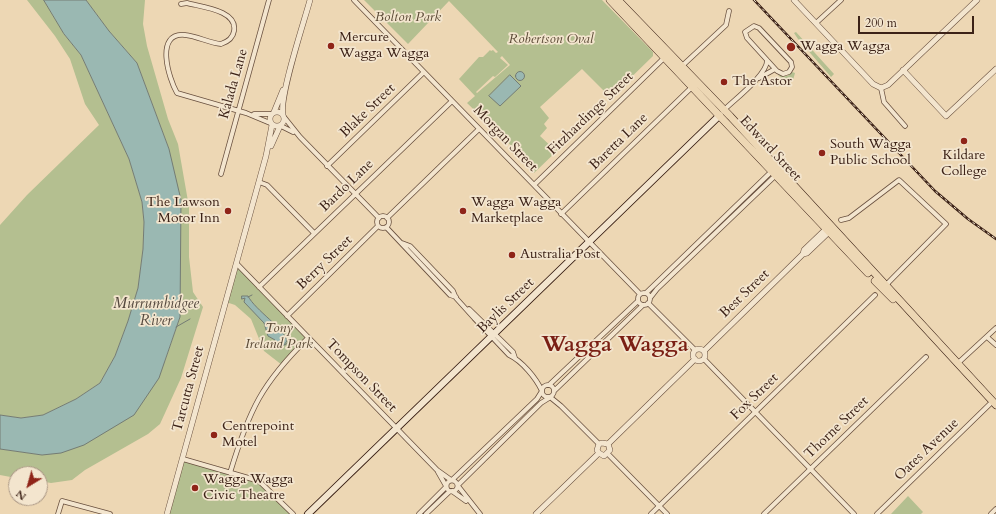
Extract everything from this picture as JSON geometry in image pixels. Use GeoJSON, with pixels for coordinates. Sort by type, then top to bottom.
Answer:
{"type":"FeatureCollection","features":[{"type":"Feature","properties":{"kind":"highway","name":"Edward Street"},"geometry":{"type":"LineString","coordinates":[[610,0],[667,56],[682,66],[774,173],[830,228]]}},
{"type":"Feature","properties":{"kind":"highway","name":"Edward Street"},"geometry":{"type":"LineString","coordinates":[[618,0],[692,86],[722,113],[994,403]]}},
{"type":"Feature","properties":{"kind":"main road","name":"Baylis Street"},"geometry":{"type":"LineString","coordinates":[[308,514],[722,113]]}},
{"type":"Feature","properties":{"kind":"street","name":"Kalada Lane"},"geometry":{"type":"LineString","coordinates":[[220,174],[269,0]]}},
{"type":"Feature","properties":{"kind":"street"},"geometry":{"type":"LineString","coordinates":[[280,126],[284,123],[282,107],[310,0]]}},
{"type":"Feature","properties":{"kind":"street","name":"Morgan Street"},"geometry":{"type":"LineString","coordinates":[[354,0],[640,294]]}},
{"type":"Feature","properties":{"kind":"street"},"geometry":{"type":"LineString","coordinates":[[794,0],[873,84],[880,88],[886,87],[977,0]]}},
{"type":"Feature","properties":{"kind":"street"},"geometry":{"type":"LineString","coordinates":[[816,23],[841,0]]}},
{"type":"Feature","properties":{"kind":"street"},"geometry":{"type":"LineString","coordinates":[[181,4],[187,3],[224,14],[232,20],[234,29],[230,39],[221,44],[185,35],[178,36],[170,41],[165,53],[177,93],[246,113],[260,115],[273,113],[283,115],[300,137],[378,218]]}},
{"type":"Feature","properties":{"kind":"street"},"geometry":{"type":"LineString","coordinates":[[682,66],[726,25],[729,11]]}},
{"type":"Feature","properties":{"kind":"street"},"geometry":{"type":"LineString","coordinates":[[752,26],[759,28],[792,64],[791,70],[787,74],[781,73],[767,60],[746,37],[745,32],[752,26]]}},
{"type":"Feature","properties":{"kind":"street","name":"Fitzhardinge Street"},"geometry":{"type":"LineString","coordinates":[[534,185],[667,56]]}},
{"type":"Feature","properties":{"kind":"street"},"geometry":{"type":"LineString","coordinates":[[722,113],[759,78],[767,66],[767,60]]}},
{"type":"Feature","properties":{"kind":"street"},"geometry":{"type":"LineString","coordinates":[[759,78],[775,69]]}},
{"type":"Feature","properties":{"kind":"street"},"geometry":{"type":"LineString","coordinates":[[903,70],[946,116],[996,69]]}},
{"type":"Feature","properties":{"kind":"street"},"geometry":{"type":"LineString","coordinates":[[271,124],[270,118],[290,72]]}},
{"type":"Feature","properties":{"kind":"street","name":"Blake Street"},"geometry":{"type":"LineString","coordinates":[[327,166],[424,72]]}},
{"type":"Feature","properties":{"kind":"street","name":"Baretta Lane"},"geometry":{"type":"LineString","coordinates":[[561,214],[692,86]]}},
{"type":"Feature","properties":{"kind":"street"},"geometry":{"type":"LineString","coordinates":[[880,88],[884,102],[905,126]]}},
{"type":"Feature","properties":{"kind":"street","name":"Bardo Lane"},"geometry":{"type":"LineString","coordinates":[[259,286],[452,101]]}},
{"type":"Feature","properties":{"kind":"street"},"geometry":{"type":"LineString","coordinates":[[246,113],[271,124],[280,126],[300,137]]}},
{"type":"Feature","properties":{"kind":"street","name":"Tarcutta Street"},"geometry":{"type":"LineString","coordinates":[[167,514],[266,156],[271,124]]}},
{"type":"Feature","properties":{"kind":"street","name":"Tarcutta Street"},"geometry":{"type":"LineString","coordinates":[[266,156],[280,126]]}},
{"type":"Feature","properties":{"kind":"street"},"geometry":{"type":"LineString","coordinates":[[387,218],[479,129]]}},
{"type":"Feature","properties":{"kind":"street"},"geometry":{"type":"LineString","coordinates":[[618,324],[643,305],[648,303],[650,298],[682,258],[748,193],[774,173]]}},
{"type":"Feature","properties":{"kind":"street"},"geometry":{"type":"LineString","coordinates":[[491,447],[554,392],[618,324],[638,301],[640,294],[646,293],[686,262],[752,198],[774,173]]}},
{"type":"Feature","properties":{"kind":"street"},"geometry":{"type":"LineString","coordinates":[[842,220],[849,218],[899,180],[946,224],[884,286]]}},
{"type":"Feature","properties":{"kind":"street"},"geometry":{"type":"LineString","coordinates":[[259,182],[267,185],[314,233]]}},
{"type":"Feature","properties":{"kind":"street"},"geometry":{"type":"LineString","coordinates":[[748,193],[752,198]]}},
{"type":"Feature","properties":{"kind":"street"},"geometry":{"type":"LineString","coordinates":[[732,208],[737,213]]}},
{"type":"Feature","properties":{"kind":"street"},"geometry":{"type":"LineString","coordinates":[[378,218],[382,216],[387,218]]}},
{"type":"Feature","properties":{"kind":"street"},"geometry":{"type":"LineString","coordinates":[[378,218],[378,226],[382,228],[386,227],[450,295],[456,298],[493,335],[509,355],[515,358],[535,379],[543,395],[549,397],[561,406],[599,444]]}},
{"type":"Feature","properties":{"kind":"street"},"geometry":{"type":"LineString","coordinates":[[386,227],[389,223],[387,218]]}},
{"type":"Feature","properties":{"kind":"street"},"geometry":{"type":"LineString","coordinates":[[715,225],[719,230]]}},
{"type":"Feature","properties":{"kind":"street","name":"Berry Street"},"geometry":{"type":"LineString","coordinates":[[287,316],[378,226]]}},
{"type":"Feature","properties":{"kind":"street","name":"Best Street"},"geometry":{"type":"LineString","coordinates":[[704,351],[804,254],[807,253],[830,228]]}},
{"type":"Feature","properties":{"kind":"street"},"geometry":{"type":"LineString","coordinates":[[699,241],[703,245]]}},
{"type":"Feature","properties":{"kind":"street"},"geometry":{"type":"LineString","coordinates":[[682,258],[686,262]]}},
{"type":"Feature","properties":{"kind":"street","name":"Tompson Street"},"geometry":{"type":"LineString","coordinates":[[237,264],[437,470],[452,480]]}},
{"type":"Feature","properties":{"kind":"street"},"geometry":{"type":"LineString","coordinates":[[646,293],[650,298]]}},
{"type":"Feature","properties":{"kind":"street","name":"Fox Street"},"geometry":{"type":"LineString","coordinates":[[651,514],[875,295]]}},
{"type":"Feature","properties":{"kind":"street"},"geometry":{"type":"LineString","coordinates":[[638,301],[643,305]]}},
{"type":"Feature","properties":{"kind":"street"},"geometry":{"type":"LineString","coordinates":[[648,303],[695,350],[698,349],[704,351],[706,356],[704,360]]}},
{"type":"Feature","properties":{"kind":"street"},"geometry":{"type":"LineString","coordinates":[[957,364],[996,328]]}},
{"type":"Feature","properties":{"kind":"street"},"geometry":{"type":"LineString","coordinates":[[987,337],[996,345]]}},
{"type":"Feature","properties":{"kind":"street"},"geometry":{"type":"LineString","coordinates":[[230,473],[246,424],[260,393],[282,364],[308,338]]}},
{"type":"Feature","properties":{"kind":"street"},"geometry":{"type":"LineString","coordinates":[[420,514],[426,512],[451,491],[456,489],[507,428],[537,400],[544,387],[549,385],[585,352],[604,338]]}},
{"type":"Feature","properties":{"kind":"street"},"geometry":{"type":"LineString","coordinates":[[695,350],[693,354],[695,359]]}},
{"type":"Feature","properties":{"kind":"street"},"geometry":{"type":"LineString","coordinates":[[585,352],[589,356]]}},
{"type":"Feature","properties":{"kind":"street","name":"Thorne Street"},"geometry":{"type":"LineString","coordinates":[[764,514],[926,357]]}},
{"type":"Feature","properties":{"kind":"street"},"geometry":{"type":"LineString","coordinates":[[695,359],[700,361],[704,360],[854,514]]}},
{"type":"Feature","properties":{"kind":"street"},"geometry":{"type":"LineString","coordinates":[[608,444],[695,359]]}},
{"type":"Feature","properties":{"kind":"street"},"geometry":{"type":"LineString","coordinates":[[570,366],[574,370]]}},
{"type":"Feature","properties":{"kind":"street"},"geometry":{"type":"LineString","coordinates":[[535,379],[549,385],[561,406]]}},
{"type":"Feature","properties":{"kind":"street","name":"Oates Avenue"},"geometry":{"type":"LineString","coordinates":[[877,514],[994,403]]}},
{"type":"Feature","properties":{"kind":"street"},"geometry":{"type":"LineString","coordinates":[[521,415],[524,419]]}},
{"type":"Feature","properties":{"kind":"street"},"geometry":{"type":"LineString","coordinates":[[507,428],[510,432]]}},
{"type":"Feature","properties":{"kind":"street"},"geometry":{"type":"LineString","coordinates":[[599,444],[608,444]]}},
{"type":"Feature","properties":{"kind":"street"},"geometry":{"type":"LineString","coordinates":[[536,514],[598,454],[597,450],[599,444]]}},
{"type":"Feature","properties":{"kind":"street"},"geometry":{"type":"LineString","coordinates":[[608,444],[610,450],[608,454]]}},
{"type":"Feature","properties":{"kind":"street"},"geometry":{"type":"LineString","coordinates":[[598,454],[604,456],[608,454]]}},
{"type":"Feature","properties":{"kind":"street"},"geometry":{"type":"LineString","coordinates":[[608,454],[667,514]]}},
{"type":"Feature","properties":{"kind":"street"},"geometry":{"type":"LineString","coordinates":[[182,459],[263,484],[293,514]]}},
{"type":"Feature","properties":{"kind":"street"},"geometry":{"type":"LineString","coordinates":[[426,512],[446,487],[448,481],[452,480],[478,461]]}},
{"type":"Feature","properties":{"kind":"street","name":"Tompson Street"},"geometry":{"type":"LineString","coordinates":[[437,470],[446,487]]}},
{"type":"Feature","properties":{"kind":"street"},"geometry":{"type":"LineString","coordinates":[[452,480],[458,485],[470,504]]}},
{"type":"Feature","properties":{"kind":"street"},"geometry":{"type":"LineString","coordinates":[[446,487],[470,504],[480,514]]}},
{"type":"Feature","properties":{"kind":"street"},"geometry":{"type":"LineString","coordinates":[[58,514],[62,501],[110,514]]}},
{"type":"Feature","properties":{"kind":"street"},"geometry":{"type":"LineString","coordinates":[[991,514],[996,509]]}},
{"type":"Feature","properties":{"kind":"green space"},"geometry":{"type":"Polygon","coordinates":[[[27,0],[44,0],[64,34],[81,55],[129,159],[142,202],[144,222],[143,249],[138,288],[115,356],[100,383],[76,399],[43,415],[21,418],[0,415],[0,225],[27,195],[99,125],[85,104],[70,59],[55,36],[27,0]]]}},
{"type":"Feature","properties":{"kind":"green space"},"geometry":{"type":"Polygon","coordinates":[[[86,0],[145,0],[143,24],[147,46],[168,119],[178,144],[189,207],[189,257],[193,292],[203,307],[181,378],[160,424],[148,434],[85,470],[72,480],[48,482],[48,466],[8,466],[8,476],[0,475],[0,449],[42,455],[165,361],[180,317],[180,279],[169,149],[137,63],[109,31],[86,0]]]}},
{"type":"Feature","properties":{"kind":"green space"},"geometry":{"type":"Polygon","coordinates":[[[364,0],[602,0],[653,52],[653,56],[612,96],[606,93],[582,69],[540,107],[549,118],[544,124],[547,128],[540,136],[555,150],[560,148],[534,173],[525,163],[527,161],[467,103],[475,96],[459,79],[479,57],[483,57],[490,50],[493,50],[496,53],[498,52],[449,1],[408,44],[364,0]],[[502,56],[500,58],[508,65],[495,77],[493,76],[476,92],[477,93],[510,65],[502,56]]]}},
{"type":"Feature","properties":{"kind":"green space"},"geometry":{"type":"Polygon","coordinates":[[[796,32],[834,74],[831,77],[798,39],[794,33],[796,32]]]}},
{"type":"Feature","properties":{"kind":"green space"},"geometry":{"type":"Polygon","coordinates":[[[792,72],[795,73],[793,80],[784,80],[778,75],[787,76],[792,72]]]}},
{"type":"Feature","properties":{"kind":"green space","name":"Tony Ireland Park"},"geometry":{"type":"Polygon","coordinates":[[[237,264],[308,338],[282,365],[264,351],[251,319],[235,305],[226,302],[237,264]]]}},
{"type":"Feature","properties":{"kind":"green space"},"geometry":{"type":"Polygon","coordinates":[[[183,459],[259,481],[293,514],[167,514],[183,459]]]}},
{"type":"Feature","properties":{"kind":"green space"},"geometry":{"type":"Polygon","coordinates":[[[908,496],[923,512],[921,514],[891,514],[908,496]]]}},
{"type":"Feature","properties":{"kind":"water","name":"Murrumbidgee River"},"geometry":{"type":"Polygon","coordinates":[[[44,0],[86,0],[109,31],[137,63],[169,149],[181,200],[180,317],[159,378],[134,415],[84,445],[61,453],[42,455],[0,449],[0,415],[21,418],[43,415],[76,399],[100,383],[115,356],[138,288],[143,249],[144,222],[142,202],[129,159],[81,55],[64,34],[44,0]]]}},
{"type":"Feature","properties":{"kind":"water"},"geometry":{"type":"Polygon","coordinates":[[[520,71],[525,76],[520,81],[515,76],[520,71]]]}},
{"type":"Feature","properties":{"kind":"water"},"geometry":{"type":"Polygon","coordinates":[[[510,75],[521,86],[500,106],[489,96],[510,75]]]}},
{"type":"Feature","properties":{"kind":"water"},"geometry":{"type":"Polygon","coordinates":[[[242,296],[248,296],[285,336],[287,341],[281,349],[276,348],[275,340],[268,336],[264,323],[244,302],[245,298],[242,299],[242,296]]]}},
{"type":"Feature","properties":{"kind":"waterway"},"geometry":{"type":"LineString","coordinates":[[248,297],[252,295]]}},
{"type":"Feature","properties":{"kind":"waterway"},"geometry":{"type":"LineString","coordinates":[[176,327],[190,319]]}},
{"type":"Feature","properties":{"kind":"waterway"},"geometry":{"type":"LineString","coordinates":[[285,345],[290,341]]}},
{"type":"Feature","properties":{"kind":"railway"},"geometry":{"type":"LineString","coordinates":[[754,0],[935,191],[968,219],[996,239]]}},
{"type":"Feature","properties":{"kind":"place","name":"Mercure Wagga Wagga"},"geometry":{"type":"Point","coordinates":[331,46]}},
{"type":"Feature","properties":{"kind":"place","name":"Wagga Wagga"},"geometry":{"type":"Point","coordinates":[791,47]}},
{"type":"Feature","properties":{"kind":"place","name":"The Astor"},"geometry":{"type":"Point","coordinates":[724,82]}},
{"type":"Feature","properties":{"kind":"place","name":"Kildare College"},"geometry":{"type":"Point","coordinates":[964,141]}},
{"type":"Feature","properties":{"kind":"place","name":"South Wagga Public School"},"geometry":{"type":"Point","coordinates":[822,153]}},
{"type":"Feature","properties":{"kind":"place","name":"The Lawson Motor Inn"},"geometry":{"type":"Point","coordinates":[228,211]}},
{"type":"Feature","properties":{"kind":"place","name":"Wagga Wagga Marketplace"},"geometry":{"type":"Point","coordinates":[463,211]}},
{"type":"Feature","properties":{"kind":"place","name":"Australia Post"},"geometry":{"type":"Point","coordinates":[512,255]}},
{"type":"Feature","properties":{"kind":"place","name":"Centrepoint Motel"},"geometry":{"type":"Point","coordinates":[214,435]}},
{"type":"Feature","properties":{"kind":"place","name":"Wagga Wagga Civic Theatre"},"geometry":{"type":"Point","coordinates":[195,488]}},
{"type":"Feature","properties":{"kind":"district","name":"Wagga Wagga"},"geometry":{"type":"Point","coordinates":[615,346]}},
{"type":"Feature","properties":{"kind":"park label","name":"Bolton Park"},"geometry":{"type":"Point","coordinates":[408,18]}},
{"type":"Feature","properties":{"kind":"park label","name":"Robertson Oval"},"geometry":{"type":"Point","coordinates":[551,40]}}]}
